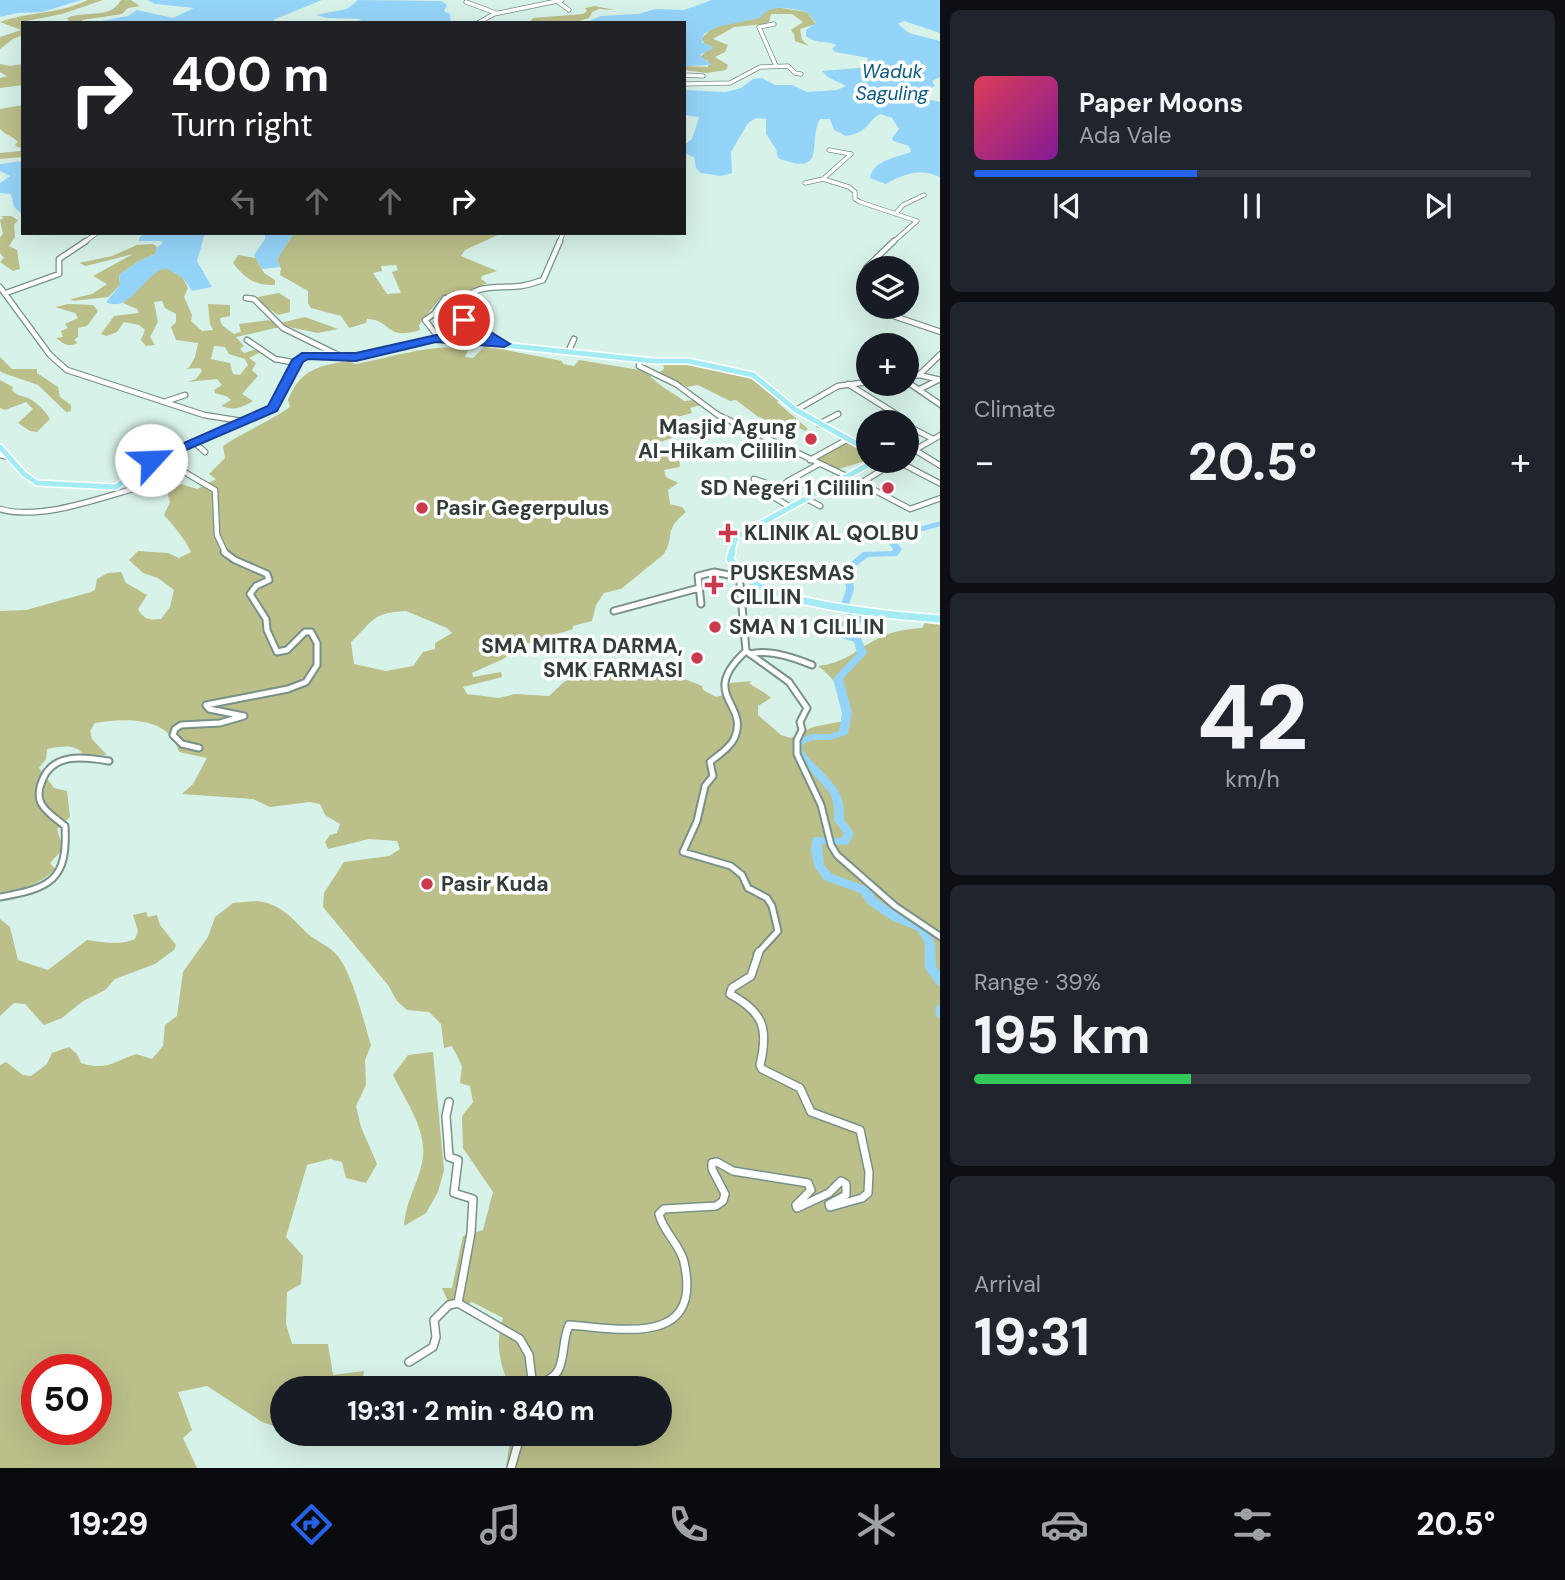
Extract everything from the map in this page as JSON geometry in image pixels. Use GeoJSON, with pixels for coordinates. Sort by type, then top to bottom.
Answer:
{"type":"FeatureCollection","features":[{"type":"Feature","properties":{"kind":"main road"},"geometry":{"type":"LineString","coordinates":[[0,447],[29,478],[43,484],[106,488],[120,485],[158,456],[273,409],[300,358],[310,355],[346,357],[439,338],[569,350],[641,360],[688,361],[741,371],[757,378],[796,410],[856,443]]}},
{"type":"Feature","properties":{"kind":"main road"},"geometry":{"type":"LineString","coordinates":[[856,473],[734,539],[731,556],[739,575],[779,594],[858,610],[940,618]]}},
{"type":"Feature","properties":{"kind":"street"},"geometry":{"type":"LineString","coordinates":[[520,0],[527,5]]}},
{"type":"Feature","properties":{"kind":"street"},"geometry":{"type":"LineString","coordinates":[[479,21],[496,13],[560,0],[569,10]]}},
{"type":"Feature","properties":{"kind":"street"},"geometry":{"type":"LineString","coordinates":[[466,2],[484,6],[496,13]]}},
{"type":"Feature","properties":{"kind":"street"},"geometry":{"type":"LineString","coordinates":[[774,24],[759,27],[766,37],[768,43],[765,44],[776,66]]}},
{"type":"Feature","properties":{"kind":"street"},"geometry":{"type":"LineString","coordinates":[[686,84],[730,83],[760,67],[788,66],[795,73],[801,74]]}},
{"type":"Feature","properties":{"kind":"street"},"geometry":{"type":"LineString","coordinates":[[686,75],[703,76]]}},
{"type":"Feature","properties":{"kind":"street"},"geometry":{"type":"LineString","coordinates":[[805,183],[823,178],[851,154],[829,150]]}},
{"type":"Feature","properties":{"kind":"street"},"geometry":{"type":"LineString","coordinates":[[823,178],[849,187],[855,192],[856,200],[917,221],[876,256]]}},
{"type":"Feature","properties":{"kind":"street"},"geometry":{"type":"LineString","coordinates":[[896,213],[903,205],[924,195]]}},
{"type":"Feature","properties":{"kind":"street"},"geometry":{"type":"LineString","coordinates":[[6,293],[59,274],[59,259],[94,235]]}},
{"type":"Feature","properties":{"kind":"street"},"geometry":{"type":"LineString","coordinates":[[504,344],[461,318],[458,310],[460,301],[500,285],[522,286],[543,280],[563,235]]}},
{"type":"Feature","properties":{"kind":"street"},"geometry":{"type":"LineString","coordinates":[[0,287],[60,365],[74,373],[213,418],[245,421]]}},
{"type":"Feature","properties":{"kind":"street"},"geometry":{"type":"LineString","coordinates":[[246,298],[254,299],[264,312],[287,330],[317,347],[346,357]]}},
{"type":"Feature","properties":{"kind":"street"},"geometry":{"type":"LineString","coordinates":[[439,338],[425,321],[445,298]]}},
{"type":"Feature","properties":{"kind":"street"},"geometry":{"type":"LineString","coordinates":[[903,319],[940,332]]}},
{"type":"Feature","properties":{"kind":"street"},"geometry":{"type":"LineString","coordinates":[[569,350],[574,339]]}},
{"type":"Feature","properties":{"kind":"street"},"geometry":{"type":"LineString","coordinates":[[247,340],[275,359],[296,363]]}},
{"type":"Feature","properties":{"kind":"street"},"geometry":{"type":"LineString","coordinates":[[919,375],[940,354]]}},
{"type":"Feature","properties":{"kind":"street"},"geometry":{"type":"LineString","coordinates":[[641,360],[639,366],[677,384],[718,415],[910,509],[940,498]]}},
{"type":"Feature","properties":{"kind":"street"},"geometry":{"type":"LineString","coordinates":[[919,375],[940,379]]}},
{"type":"Feature","properties":{"kind":"street"},"geometry":{"type":"LineString","coordinates":[[940,379],[920,389],[940,405]]}},
{"type":"Feature","properties":{"kind":"street"},"geometry":{"type":"LineString","coordinates":[[796,410],[836,387],[856,383]]}},
{"type":"Feature","properties":{"kind":"street"},"geometry":{"type":"LineString","coordinates":[[848,384],[890,410]]}},
{"type":"Feature","properties":{"kind":"street"},"geometry":{"type":"LineString","coordinates":[[167,401],[185,394]]}},
{"type":"Feature","properties":{"kind":"street"},"geometry":{"type":"LineString","coordinates":[[819,424],[838,414]]}},
{"type":"Feature","properties":{"kind":"street"},"geometry":{"type":"LineString","coordinates":[[919,432],[933,439]]}},
{"type":"Feature","properties":{"kind":"street"},"geometry":{"type":"LineString","coordinates":[[919,448],[940,435]]}},
{"type":"Feature","properties":{"kind":"street"},"geometry":{"type":"LineString","coordinates":[[810,460],[848,439]]}},
{"type":"Feature","properties":{"kind":"street"},"geometry":{"type":"LineString","coordinates":[[193,441],[205,452]]}},
{"type":"Feature","properties":{"kind":"street"},"geometry":{"type":"LineString","coordinates":[[919,453],[940,466]]}},
{"type":"Feature","properties":{"kind":"street"},"geometry":{"type":"LineString","coordinates":[[0,455],[8,457]]}},
{"type":"Feature","properties":{"kind":"street"},"geometry":{"type":"LineString","coordinates":[[158,456],[215,490],[216,530],[222,550],[234,560],[267,573],[269,580],[251,589],[250,594],[266,619],[267,630],[277,652],[288,650],[305,632],[311,632],[317,640],[318,658],[310,679],[304,684],[283,692],[258,693],[206,705],[209,709],[244,716],[228,722],[181,725],[175,729],[173,735],[182,744],[199,748]]}},
{"type":"Feature","properties":{"kind":"street"},"geometry":{"type":"LineString","coordinates":[[773,495],[788,481],[819,464]]}},
{"type":"Feature","properties":{"kind":"street"},"geometry":{"type":"LineString","coordinates":[[0,509],[8,512],[73,506],[100,496],[138,488],[142,483],[136,472]]}},
{"type":"Feature","properties":{"kind":"street"},"geometry":{"type":"LineString","coordinates":[[861,483],[876,473]]}},
{"type":"Feature","properties":{"kind":"street"},"geometry":{"type":"LineString","coordinates":[[918,473],[940,484]]}},
{"type":"Feature","properties":{"kind":"street"},"geometry":{"type":"LineString","coordinates":[[754,479],[766,483],[764,491],[790,507]]}},
{"type":"Feature","properties":{"kind":"street"},"geometry":{"type":"LineString","coordinates":[[807,499],[820,506]]}},
{"type":"Feature","properties":{"kind":"street"},"geometry":{"type":"LineString","coordinates":[[0,517],[8,512]]}},
{"type":"Feature","properties":{"kind":"street"},"geometry":{"type":"LineString","coordinates":[[701,604],[698,576],[714,572],[739,575],[743,641],[748,652],[795,686],[804,699],[807,708],[801,719],[797,754],[821,805],[822,817],[837,855],[895,906],[940,937]]}},
{"type":"Feature","properties":{"kind":"street"},"geometry":{"type":"LineString","coordinates":[[614,611],[699,588]]}},
{"type":"Feature","properties":{"kind":"street"},"geometry":{"type":"LineString","coordinates":[[556,1376],[569,1325],[645,1331],[663,1325],[680,1312],[687,1294],[684,1262],[676,1243],[663,1228],[659,1214],[664,1209],[716,1206],[723,1201],[725,1194],[712,1169],[712,1163],[717,1162],[733,1171],[808,1183],[811,1190],[796,1205],[797,1208],[829,1193],[841,1181],[846,1184],[847,1192],[843,1198],[829,1204],[830,1207],[862,1198],[869,1188],[869,1172],[860,1130],[811,1112],[804,1102],[800,1088],[762,1069],[761,1018],[750,1005],[730,994],[732,988],[751,976],[757,954],[776,935],[777,925],[770,901],[748,888],[742,875],[732,866],[683,852],[697,821],[705,786],[714,773],[710,762],[723,752],[735,736],[735,717],[725,696],[724,677],[732,663],[748,652],[757,652],[798,659],[812,665]]}},
{"type":"Feature","properties":{"kind":"street"},"geometry":{"type":"LineString","coordinates":[[0,897],[45,886],[59,877],[65,865],[68,853],[65,826],[44,806],[40,797],[41,785],[50,766],[71,758],[109,761]]}},
{"type":"Feature","properties":{"kind":"street"},"geometry":{"type":"LineString","coordinates":[[449,1102],[446,1116],[449,1158],[458,1160],[460,1173],[454,1192],[473,1199],[471,1233],[458,1303]]}},
{"type":"Feature","properties":{"kind":"street"},"geometry":{"type":"LineString","coordinates":[[409,1362],[433,1348],[437,1340],[434,1320],[449,1305],[458,1303],[520,1339],[529,1355],[532,1376]]}},
{"type":"Feature","properties":{"kind":"street"},"geometry":{"type":"LineString","coordinates":[[511,1468],[517,1446]]}},
{"type":"Feature","properties":{"kind":"green space"},"geometry":{"type":"Polygon","coordinates":[[[88,0],[103,0],[62,14],[21,21],[21,30],[0,22],[22,16],[88,0]]]}},
{"type":"Feature","properties":{"kind":"green space"},"geometry":{"type":"Polygon","coordinates":[[[121,0],[131,0],[140,6],[128,8],[122,14],[82,21],[69,21],[67,18],[104,12],[121,0]]]}},
{"type":"Feature","properties":{"kind":"green space"},"geometry":{"type":"Polygon","coordinates":[[[595,6],[615,10],[599,9],[592,12],[589,18],[579,21],[531,21],[533,18],[583,14],[587,11],[585,8],[595,6]]]}},
{"type":"Feature","properties":{"kind":"green space"},"geometry":{"type":"Polygon","coordinates":[[[775,7],[807,12],[816,24],[800,29],[802,40],[809,46],[795,41],[791,30],[803,22],[792,14],[771,14],[769,22],[765,24],[734,27],[713,39],[728,45],[725,52],[715,57],[728,65],[726,70],[707,73],[686,70],[686,66],[708,67],[708,61],[700,57],[712,47],[704,43],[702,38],[711,29],[775,7]]]}},
{"type":"Feature","properties":{"kind":"green space"},"geometry":{"type":"Polygon","coordinates":[[[21,30],[21,36],[0,49],[0,37],[21,30]]]}},
{"type":"Feature","properties":{"kind":"green space"},"geometry":{"type":"Polygon","coordinates":[[[0,64],[21,64],[21,85],[0,88],[0,78],[7,76],[0,72],[0,64]]]}},
{"type":"Feature","properties":{"kind":"green space"},"geometry":{"type":"Polygon","coordinates":[[[21,105],[21,148],[15,144],[18,142],[0,129],[0,109],[21,105]]]}},
{"type":"Feature","properties":{"kind":"green space"},"geometry":{"type":"Polygon","coordinates":[[[21,148],[21,157],[0,159],[0,153],[20,151],[21,148]]]}},
{"type":"Feature","properties":{"kind":"green space"},"geometry":{"type":"Polygon","coordinates":[[[0,216],[11,216],[18,220],[14,225],[15,237],[9,246],[17,250],[20,269],[13,271],[0,262],[4,258],[0,253],[0,237],[3,234],[0,220],[4,218],[0,216]]]}},
{"type":"Feature","properties":{"kind":"green space"},"geometry":{"type":"Polygon","coordinates":[[[293,235],[498,235],[465,250],[461,256],[497,271],[482,276],[481,279],[487,283],[483,285],[484,288],[456,303],[446,302],[446,298],[441,297],[419,325],[420,330],[408,333],[394,332],[375,320],[367,319],[366,323],[349,328],[341,316],[311,308],[308,291],[280,275],[277,259],[293,235]],[[396,265],[381,266],[382,271],[373,273],[387,294],[401,293],[392,272],[398,270],[396,265]]]}},
{"type":"Feature","properties":{"kind":"green space"},"geometry":{"type":"Polygon","coordinates":[[[153,244],[157,247],[155,254],[119,275],[120,285],[108,297],[73,301],[71,299],[92,294],[107,284],[93,276],[133,254],[86,266],[79,263],[112,256],[137,245],[153,244]]]}},
{"type":"Feature","properties":{"kind":"green space"},"geometry":{"type":"Polygon","coordinates":[[[238,255],[256,258],[264,273],[275,280],[275,285],[262,284],[246,277],[233,263],[238,255]]]}},
{"type":"Feature","properties":{"kind":"green space"},"geometry":{"type":"Polygon","coordinates":[[[169,267],[183,278],[188,288],[184,297],[192,315],[191,321],[202,331],[213,330],[208,304],[230,305],[230,316],[220,318],[220,321],[234,334],[241,332],[239,324],[269,320],[276,324],[305,317],[338,329],[318,333],[284,326],[236,337],[244,346],[240,349],[244,353],[257,349],[261,352],[249,358],[256,363],[252,370],[258,376],[242,394],[253,401],[238,408],[226,408],[221,406],[231,400],[215,393],[214,390],[222,385],[217,379],[187,382],[196,379],[202,371],[200,368],[184,369],[189,368],[195,357],[198,343],[176,340],[171,327],[176,322],[176,314],[165,308],[162,301],[154,302],[158,322],[150,337],[155,345],[146,346],[141,340],[145,330],[139,325],[124,322],[117,332],[107,336],[101,334],[114,316],[139,313],[137,309],[123,303],[151,273],[169,267]],[[214,346],[211,359],[230,363],[233,374],[240,375],[248,365],[245,359],[229,354],[225,347],[214,346]]]}},
{"type":"Feature","properties":{"kind":"green space"},"geometry":{"type":"Polygon","coordinates":[[[279,293],[290,300],[290,312],[278,315],[263,305],[258,297],[279,293]]]}},
{"type":"Feature","properties":{"kind":"green space"},"geometry":{"type":"Polygon","coordinates":[[[68,304],[93,305],[98,311],[87,326],[78,328],[78,337],[74,340],[78,343],[72,345],[64,344],[56,338],[63,337],[61,331],[68,328],[65,324],[78,318],[75,313],[55,307],[68,304]]]}},
{"type":"Feature","properties":{"kind":"green space"},"geometry":{"type":"Polygon","coordinates":[[[485,346],[562,361],[563,364],[574,366],[579,360],[646,371],[659,384],[684,401],[695,400],[701,405],[690,408],[692,413],[677,417],[694,429],[644,446],[650,454],[676,453],[679,456],[680,467],[664,470],[666,477],[678,483],[668,490],[670,504],[682,507],[686,512],[674,524],[663,555],[621,589],[604,593],[596,605],[592,621],[529,643],[472,673],[473,677],[501,672],[502,677],[463,687],[467,694],[499,698],[515,694],[549,696],[564,682],[573,678],[628,663],[647,664],[702,686],[703,690],[716,697],[727,694],[726,688],[730,683],[752,681],[749,683],[771,698],[758,706],[758,715],[781,735],[791,738],[813,727],[843,721],[843,704],[839,690],[818,666],[843,659],[889,634],[922,628],[925,623],[940,625],[940,1468],[506,1468],[509,1446],[672,1446],[672,1376],[506,1376],[499,1352],[503,1318],[472,1302],[461,1308],[451,1308],[442,1288],[452,1288],[463,1236],[483,1230],[493,1192],[463,1148],[462,1116],[473,1102],[470,1086],[460,1083],[462,1066],[452,1046],[444,1048],[441,1024],[429,1012],[407,1010],[397,1001],[388,985],[323,907],[324,893],[344,862],[389,856],[400,849],[397,841],[369,839],[328,849],[325,842],[330,835],[337,833],[340,824],[325,815],[320,804],[310,802],[270,807],[253,799],[182,794],[193,784],[207,758],[179,752],[174,740],[156,726],[132,720],[107,721],[95,723],[90,731],[92,739],[107,755],[83,754],[71,747],[47,749],[46,759],[39,768],[54,788],[67,791],[70,817],[57,829],[63,849],[50,863],[55,869],[43,879],[23,888],[0,892],[0,611],[26,610],[91,592],[95,590],[97,579],[108,573],[121,572],[126,583],[147,595],[138,609],[142,615],[150,619],[161,619],[170,607],[174,590],[158,578],[143,573],[129,560],[138,551],[168,553],[179,558],[191,552],[164,515],[170,502],[167,491],[181,484],[197,489],[216,479],[209,474],[225,458],[223,446],[290,407],[288,400],[293,390],[312,370],[329,364],[350,361],[355,364],[427,349],[468,350],[465,357],[473,358],[485,346]],[[406,611],[385,614],[369,623],[351,642],[354,664],[386,671],[413,666],[423,652],[435,649],[435,643],[452,633],[447,628],[406,611]]]}},
{"type":"Feature","properties":{"kind":"green space"},"geometry":{"type":"Polygon","coordinates":[[[0,357],[12,369],[37,369],[37,373],[58,387],[60,397],[71,405],[71,411],[66,412],[38,385],[0,371],[0,357]]]}},
{"type":"Feature","properties":{"kind":"green space"},"geometry":{"type":"Polygon","coordinates":[[[663,363],[686,363],[751,376],[781,400],[777,402],[808,429],[805,431],[791,423],[776,425],[757,416],[736,400],[730,401],[698,385],[687,387],[676,381],[670,383],[657,375],[664,369],[663,363]]]}},
{"type":"Feature","properties":{"kind":"green space"},"geometry":{"type":"Polygon","coordinates":[[[0,380],[13,387],[12,390],[16,394],[35,402],[48,416],[50,419],[37,432],[18,423],[33,409],[26,402],[5,410],[0,408],[0,380]]]}},
{"type":"Feature","properties":{"kind":"green space"},"geometry":{"type":"Polygon","coordinates":[[[847,441],[856,446],[856,464],[836,470],[815,459],[847,441]]]}},
{"type":"Feature","properties":{"kind":"green space"},"geometry":{"type":"Polygon","coordinates":[[[257,901],[278,908],[336,954],[348,973],[361,1010],[371,1045],[365,1060],[366,1085],[356,1106],[361,1127],[377,1164],[366,1183],[346,1178],[342,1162],[330,1159],[307,1165],[286,1237],[303,1256],[301,1284],[287,1292],[286,1324],[292,1344],[328,1344],[333,1375],[364,1371],[363,1376],[270,1376],[270,1425],[207,1386],[178,1392],[192,1430],[183,1438],[197,1468],[0,1468],[0,1065],[6,1062],[23,1075],[31,1076],[47,1064],[52,1053],[69,1047],[77,1054],[81,1063],[90,1065],[110,1064],[136,1054],[152,1059],[163,1046],[165,1025],[177,1016],[183,972],[208,937],[215,917],[233,903],[257,901]]]}},
{"type":"Feature","properties":{"kind":"green space"},"geometry":{"type":"Polygon","coordinates":[[[146,912],[148,917],[157,915],[160,925],[176,945],[174,950],[155,964],[115,979],[105,990],[83,1001],[62,1018],[44,1025],[25,1004],[14,1003],[0,1016],[0,919],[10,927],[18,960],[48,970],[87,940],[118,943],[135,939],[138,931],[133,915],[146,912]]]}},
{"type":"Feature","properties":{"kind":"green space"},"geometry":{"type":"Polygon","coordinates":[[[433,1052],[444,1170],[438,1192],[426,1213],[404,1226],[423,1151],[415,1118],[393,1075],[408,1055],[433,1052]]]}},
{"type":"Feature","properties":{"kind":"water"},"geometry":{"type":"Polygon","coordinates":[[[0,0],[81,0],[42,12],[0,17],[0,0]]]}},
{"type":"Feature","properties":{"kind":"water"},"geometry":{"type":"Polygon","coordinates":[[[147,0],[322,0],[274,21],[101,21],[128,16],[137,10],[173,18],[194,8],[155,4],[147,0]]]}},
{"type":"Feature","properties":{"kind":"water"},"geometry":{"type":"Polygon","coordinates":[[[358,0],[441,1],[447,5],[444,11],[450,14],[451,21],[358,21],[362,19],[316,15],[347,9],[358,0]]]}},
{"type":"Feature","properties":{"kind":"water","name":"Waduk Saguling"},"geometry":{"type":"Polygon","coordinates":[[[712,0],[940,0],[940,33],[904,21],[898,24],[909,33],[940,41],[940,77],[932,81],[935,86],[923,92],[927,99],[940,102],[940,177],[912,173],[886,184],[870,178],[880,163],[911,152],[909,146],[893,141],[892,138],[899,129],[892,118],[880,114],[863,130],[846,136],[834,130],[830,119],[820,119],[813,154],[810,160],[804,163],[778,158],[776,149],[766,134],[766,119],[756,118],[748,123],[731,152],[732,173],[721,176],[701,173],[696,168],[694,157],[686,154],[686,144],[692,139],[699,117],[686,115],[686,90],[726,92],[741,88],[753,79],[762,78],[775,85],[792,85],[807,92],[837,90],[846,86],[822,71],[859,68],[869,58],[835,52],[832,49],[836,45],[809,38],[806,36],[806,30],[816,23],[807,12],[788,8],[776,8],[760,18],[717,27],[704,34],[702,42],[714,48],[700,55],[712,65],[686,66],[686,21],[589,21],[601,16],[638,14],[656,9],[684,10],[712,0]]]}},
{"type":"Feature","properties":{"kind":"water"},"geometry":{"type":"Polygon","coordinates":[[[21,161],[21,213],[14,207],[11,194],[0,193],[0,183],[10,176],[0,171],[0,164],[21,161]]]}},
{"type":"Feature","properties":{"kind":"water"},"geometry":{"type":"Polygon","coordinates":[[[143,235],[204,235],[197,261],[212,287],[192,291],[183,278],[166,268],[150,278],[122,303],[106,302],[120,285],[119,275],[155,254],[157,247],[163,243],[139,241],[143,235]]]}},
{"type":"Feature","properties":{"kind":"water"},"geometry":{"type":"Polygon","coordinates":[[[265,235],[293,235],[277,259],[280,267],[262,269],[254,255],[265,235]]]}},
{"type":"Feature","properties":{"kind":"waterway"},"geometry":{"type":"LineString","coordinates":[[940,523],[895,536],[890,540],[898,549],[894,554],[866,554],[848,568],[850,590],[845,604],[849,611],[860,617],[859,621],[831,626],[831,631],[858,640],[862,653],[838,679],[847,713],[843,733],[830,737],[812,737],[798,742],[797,750],[833,790],[840,809],[839,821],[849,833],[844,842],[817,840],[819,866],[828,877],[864,890],[872,901],[895,917],[922,928],[930,944],[931,968],[940,981]]}},
{"type":"Feature","properties":{"kind":"place","name":"Masjid Agung Al-Hikam Cililin"},"geometry":{"type":"Point","coordinates":[811,439]}},
{"type":"Feature","properties":{"kind":"place","name":"SD Negeri 1 Cililin"},"geometry":{"type":"Point","coordinates":[888,488]}},
{"type":"Feature","properties":{"kind":"place","name":"Pasir Gegerpulus"},"geometry":{"type":"Point","coordinates":[422,508]}},
{"type":"Feature","properties":{"kind":"place","name":"KLINIK AL QOLBU"},"geometry":{"type":"Point","coordinates":[728,533]}},
{"type":"Feature","properties":{"kind":"place","name":"PUSKESMAS CILILIN"},"geometry":{"type":"Point","coordinates":[714,585]}},
{"type":"Feature","properties":{"kind":"place","name":"SMA N 1 CILILIN"},"geometry":{"type":"Point","coordinates":[715,627]}},
{"type":"Feature","properties":{"kind":"place","name":"SMA MITRA DARMA, SMK FARMASI"},"geometry":{"type":"Point","coordinates":[697,658]}},
{"type":"Feature","properties":{"kind":"place","name":"Pasir Kuda"},"geometry":{"type":"Point","coordinates":[427,884]}},
{"type":"Feature","properties":{"kind":"route"},"geometry":{"type":"LineString","coordinates":[[151,460],[273,409],[300,358],[306,355],[356,357],[436,338],[504,344],[464,320]]}}]}
